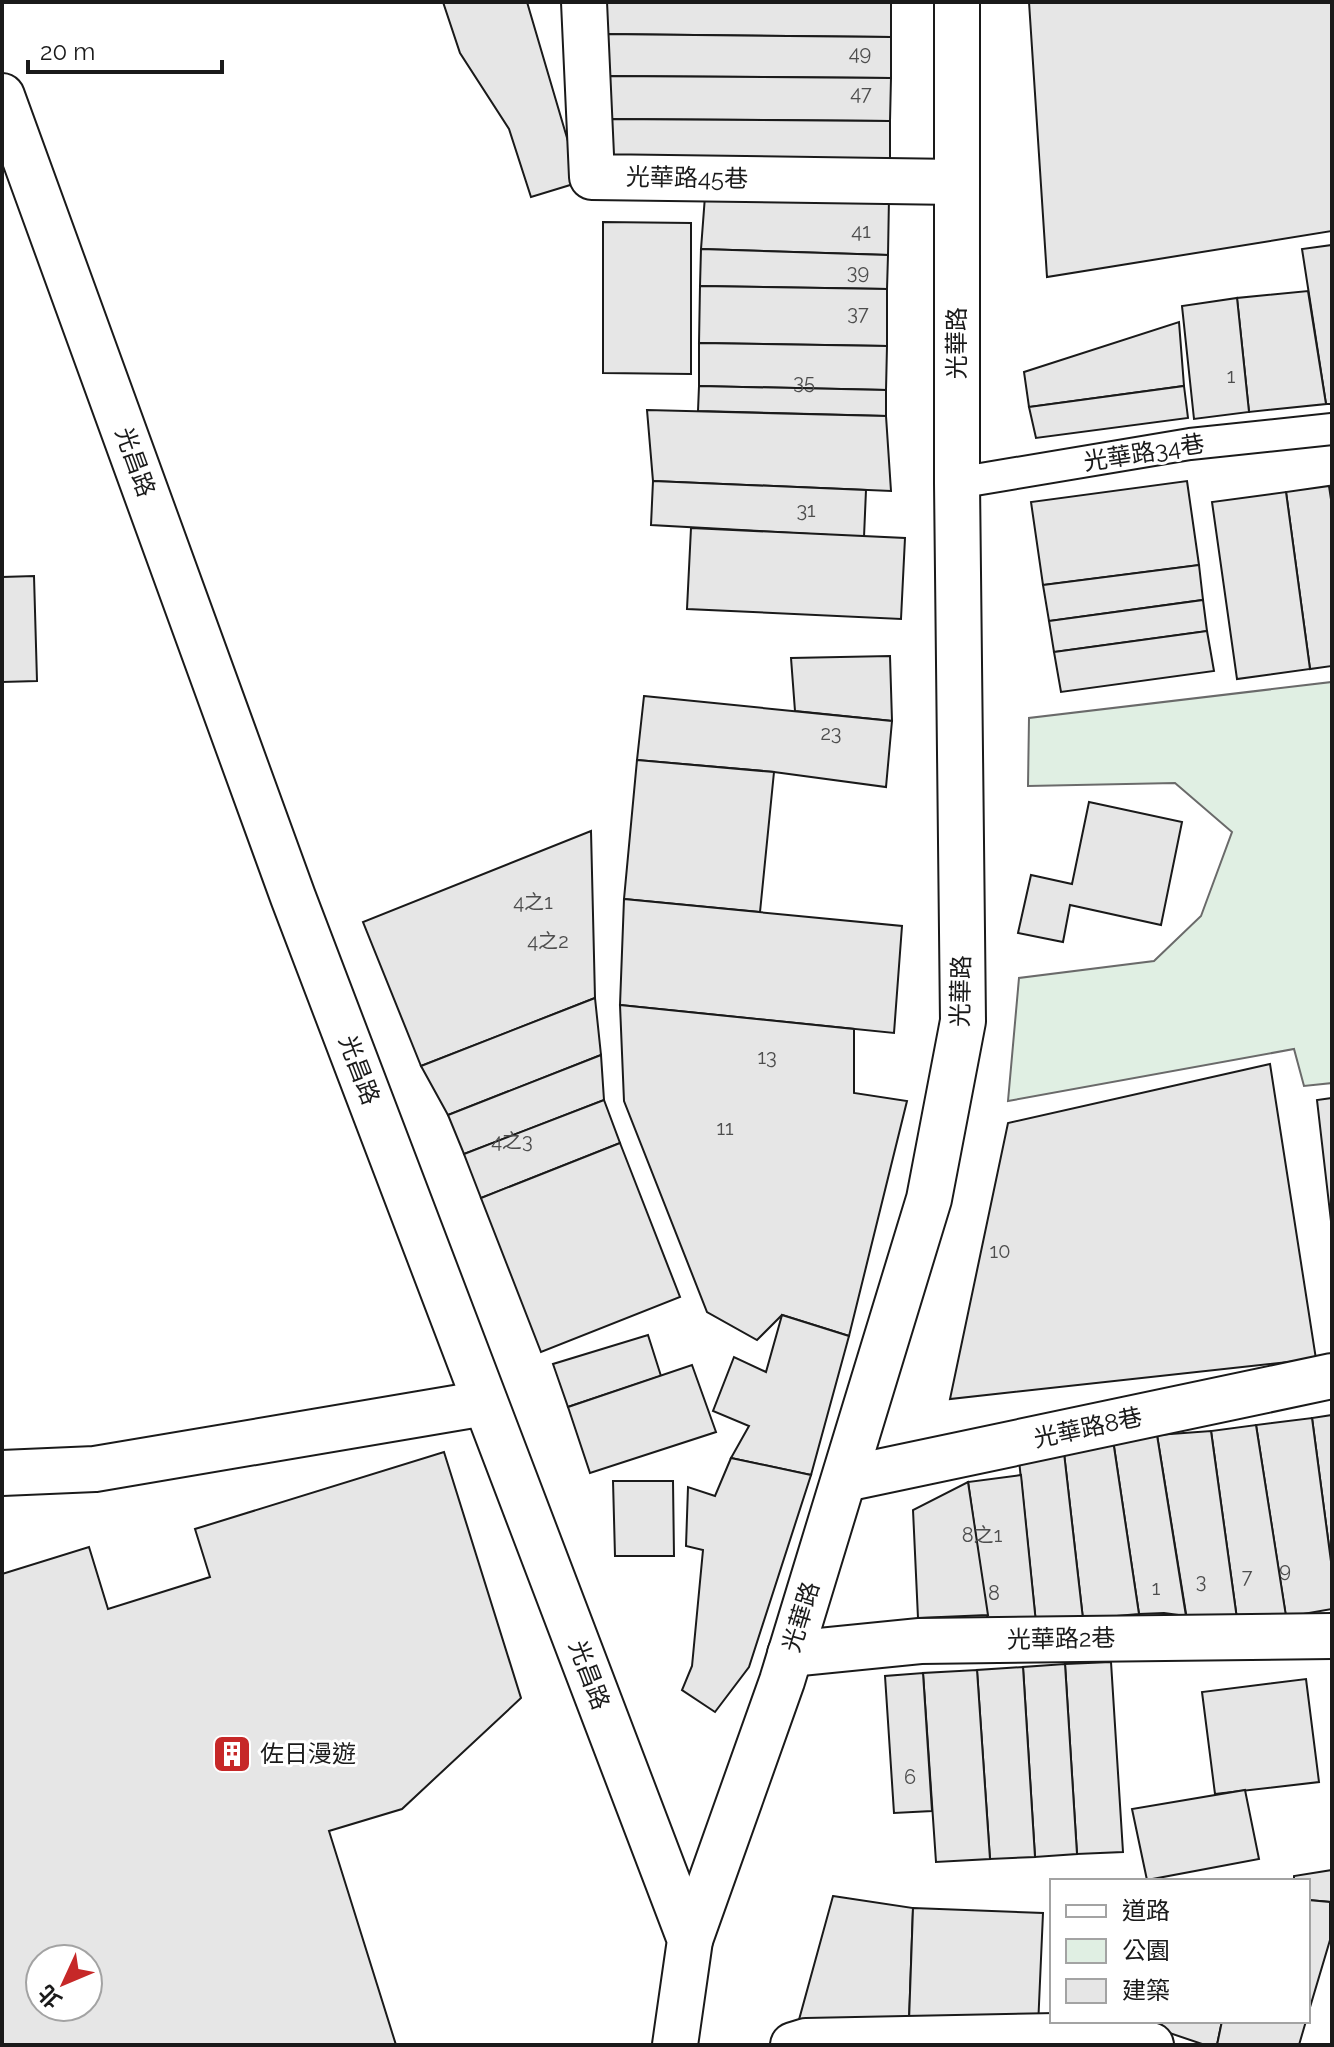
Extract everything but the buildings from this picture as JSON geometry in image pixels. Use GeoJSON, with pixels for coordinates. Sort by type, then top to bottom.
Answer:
{"type":"FeatureCollection","features":[{"type":"Feature","properties":{"kind":"street","name":"光華路45巷"},"geometry":{"type":"LineString","coordinates":[[584,2],[592,177],[957,182]]}},
{"type":"Feature","properties":{"kind":"street","name":"光華路"},"geometry":{"type":"LineString","coordinates":[[690,1940],[790,1654],[929,1199],[963,1021],[957,483],[957,2]]}},
{"type":"Feature","properties":{"kind":"street","name":"光昌路"},"geometry":{"type":"LineString","coordinates":[[2,96],[10,140],[293,897],[690,1940],[675,2045]]}},
{"type":"Feature","properties":{"kind":"street","name":"光華路8巷"},"geometry":{"type":"LineString","coordinates":[[845,1479],[1332,1376]]}},
{"type":"Feature","properties":{"kind":"street"},"geometry":{"type":"LineString","coordinates":[[2,1473],[95,1469],[485,1403]]}},
{"type":"Feature","properties":{"kind":"street","name":"光華路2巷"},"geometry":{"type":"LineString","coordinates":[[790,1654],[920,1641],[1332,1636]]}},
{"type":"Feature","properties":{"kind":"street"},"geometry":{"type":"LineString","coordinates":[[793,2045],[806,2041],[1110,2035],[1151,2045]]}},
{"type":"Feature","properties":{"kind":"lane","name":"光華路34巷"},"geometry":{"type":"LineString","coordinates":[[957,483],[1190,444],[1332,429]]}},
{"type":"Feature","properties":{"kind":"green space"},"geometry":{"type":"Polygon","coordinates":[[[1332,682],[1332,1083],[1304,1086],[1294,1049],[1008,1101],[1019,978],[1154,961],[1201,916],[1232,832],[1175,783],[1028,786],[1029,718],[1332,682]]]}},
{"type":"Feature","properties":{"kind":"place","name":"佐日漫遊"},"geometry":{"type":"Point","coordinates":[232,1754]}}]}
